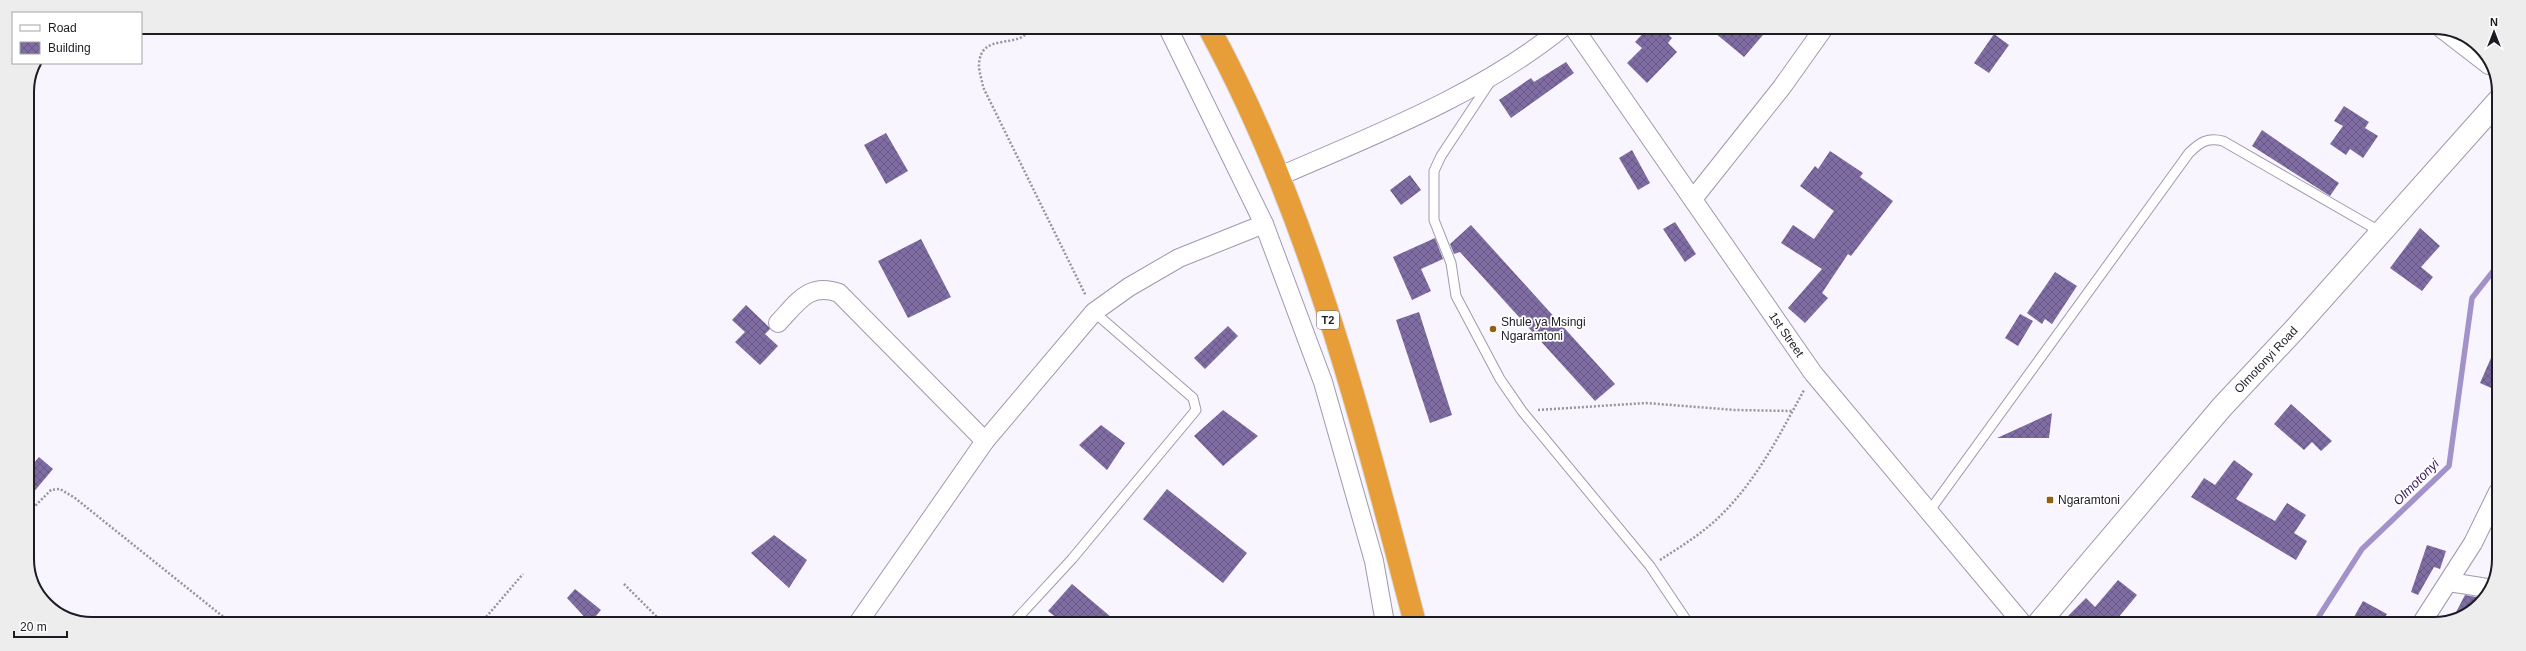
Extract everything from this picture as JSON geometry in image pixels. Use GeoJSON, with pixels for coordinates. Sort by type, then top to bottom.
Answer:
{"type":"FeatureCollection","features":[{"type":"Feature","properties":{"kind":"highway","name":"T2"},"geometry":{"type":"LineString","coordinates":[[1213,34],[1280,176],[1362,422],[1413,617]]}},
{"type":"Feature","properties":{"kind":"street"},"geometry":{"type":"LineString","coordinates":[[1171,34],[1264,224],[1323,382],[1374,561],[1384,617]]}},
{"type":"Feature","properties":{"kind":"street"},"geometry":{"type":"LineString","coordinates":[[1280,176],[1355,145],[1496,73],[1534,51],[1555,34]]}},
{"type":"Feature","properties":{"kind":"street","name":"1st Street"},"geometry":{"type":"LineString","coordinates":[[1578,34],[1813,373],[1928,513],[2017,617]]}},
{"type":"Feature","properties":{"kind":"street"},"geometry":{"type":"LineString","coordinates":[[1693,199],[1782,87],[1820,34]]}},
{"type":"Feature","properties":{"kind":"street"},"geometry":{"type":"LineString","coordinates":[[2454,38],[2481,59]]}},
{"type":"Feature","properties":{"kind":"street","name":"Olmotonyi Road"},"geometry":{"type":"LineString","coordinates":[[2044,617],[2222,407],[2382,232],[2492,108]]}},
{"type":"Feature","properties":{"kind":"street"},"geometry":{"type":"LineString","coordinates":[[862,617],[985,441],[1094,312],[1129,287],[1179,258],[1264,224]]}},
{"type":"Feature","properties":{"kind":"street"},"geometry":{"type":"LineString","coordinates":[[778,323],[805,295],[820,288],[840,293],[985,441]]}},
{"type":"Feature","properties":{"kind":"street"},"geometry":{"type":"LineString","coordinates":[[2426,617],[2473,543],[2492,504]]}},
{"type":"Feature","properties":{"kind":"street"},"geometry":{"type":"LineString","coordinates":[[2449,582],[2484,588]]}},
{"type":"Feature","properties":{"kind":"lane"},"geometry":{"type":"LineString","coordinates":[[1496,73],[1441,156],[1434,171],[1434,220],[1451,263],[1456,296],[1500,379],[1522,411],[1650,566],[1684,617]]}},
{"type":"Feature","properties":{"kind":"lane"},"geometry":{"type":"LineString","coordinates":[[1928,513],[2135,225],[2189,153],[2198,144],[2210,139],[2223,141],[2382,232]]}},
{"type":"Feature","properties":{"kind":"lane"},"geometry":{"type":"LineString","coordinates":[[1019,617],[1072,559],[1196,410],[1193,398],[1094,312]]}},
{"type":"Feature","properties":{"kind":"path"},"geometry":{"type":"LineString","coordinates":[[1026,34],[1022,37],[997,41],[987,47],[982,55],[979,65],[983,87],[1094,312]]}},
{"type":"Feature","properties":{"kind":"path"},"geometry":{"type":"LineString","coordinates":[[1650,566],[1695,538],[1718,519],[1746,488],[1776,444],[1813,373]]}},
{"type":"Feature","properties":{"kind":"path"},"geometry":{"type":"LineString","coordinates":[[1522,411],[1646,403],[1735,410],[1793,411]]}},
{"type":"Feature","properties":{"kind":"path"},"geometry":{"type":"LineString","coordinates":[[34,508],[51,490],[60,489],[75,498],[224,617]]}},
{"type":"Feature","properties":{"kind":"path"},"geometry":{"type":"LineString","coordinates":[[486,617],[523,574]]}},
{"type":"Feature","properties":{"kind":"path"},"geometry":{"type":"LineString","coordinates":[[624,584],[657,617]]}},
{"type":"Feature","properties":{"kind":"building"},"geometry":{"type":"Polygon","coordinates":[[[1642,34],[1668,34],[1672,38],[1668,43],[1677,52],[1647,83],[1627,63],[1642,48],[1635,42],[1642,34]]]}},
{"type":"Feature","properties":{"kind":"building"},"geometry":{"type":"Polygon","coordinates":[[[1716,34],[1764,34],[1744,57],[1716,34]]]}},
{"type":"Feature","properties":{"kind":"building"},"geometry":{"type":"Polygon","coordinates":[[[1994,34],[2009,45],[1989,73],[1974,63],[1994,34]]]}},
{"type":"Feature","properties":{"kind":"building"},"geometry":{"type":"Polygon","coordinates":[[[1566,62],[1574,73],[1511,118],[1499,100],[1531,78],[1534,82],[1566,62]]]}},
{"type":"Feature","properties":{"kind":"building"},"geometry":{"type":"Polygon","coordinates":[[[2344,106],[2369,122],[2365,128],[2378,136],[2363,158],[2350,149],[2346,155],[2330,144],[2343,126],[2334,121],[2344,106]]]}},
{"type":"Feature","properties":{"kind":"building"},"geometry":{"type":"Polygon","coordinates":[[[2262,130],[2339,183],[2330,196],[2252,146],[2262,130]]]}},
{"type":"Feature","properties":{"kind":"building"},"geometry":{"type":"Polygon","coordinates":[[[886,133],[908,171],[886,184],[864,145],[886,133]]]}},
{"type":"Feature","properties":{"kind":"building"},"geometry":{"type":"Polygon","coordinates":[[[1632,150],[1650,183],[1638,190],[1619,158],[1632,150]]]}},
{"type":"Feature","properties":{"kind":"building"},"geometry":{"type":"Polygon","coordinates":[[[1830,151],[1863,173],[1860,177],[1893,201],[1851,256],[1848,254],[1822,293],[1828,298],[1805,323],[1788,308],[1822,269],[1781,243],[1793,225],[1814,239],[1834,211],[1800,186],[1815,166],[1818,169],[1830,151]]]}},
{"type":"Feature","properties":{"kind":"building"},"geometry":{"type":"Polygon","coordinates":[[[1410,175],[1421,190],[1401,205],[1390,190],[1410,175]]]}},
{"type":"Feature","properties":{"kind":"building"},"geometry":{"type":"Polygon","coordinates":[[[1675,222],[1696,254],[1685,262],[1663,229],[1675,222]]]}},
{"type":"Feature","properties":{"kind":"building"},"geometry":{"type":"Polygon","coordinates":[[[1471,225],[1615,384],[1595,401],[1460,252],[1454,254],[1450,244],[1471,225]]]}},
{"type":"Feature","properties":{"kind":"building"},"geometry":{"type":"Polygon","coordinates":[[[2420,228],[2440,246],[2421,267],[2433,277],[2422,291],[2390,268],[2420,228]]]}},
{"type":"Feature","properties":{"kind":"building"},"geometry":{"type":"Polygon","coordinates":[[[1435,238],[1443,259],[1421,269],[1431,291],[1412,300],[1393,257],[1435,238]]]}},
{"type":"Feature","properties":{"kind":"building"},"geometry":{"type":"Polygon","coordinates":[[[921,239],[951,297],[908,318],[878,261],[921,239]]]}},
{"type":"Feature","properties":{"kind":"building"},"geometry":{"type":"Polygon","coordinates":[[[2055,272],[2077,286],[2052,324],[2045,319],[2042,324],[2027,313],[2055,272]]]}},
{"type":"Feature","properties":{"kind":"building"},"geometry":{"type":"Polygon","coordinates":[[[746,305],[769,327],[770,329],[765,334],[778,346],[760,365],[735,342],[745,332],[732,320],[746,305]]]}},
{"type":"Feature","properties":{"kind":"building"},"geometry":{"type":"Polygon","coordinates":[[[1419,312],[1452,415],[1430,423],[1396,320],[1419,312]]]}},
{"type":"Feature","properties":{"kind":"building"},"geometry":{"type":"Polygon","coordinates":[[[2020,314],[2033,321],[2018,346],[2005,338],[2020,314]]]}},
{"type":"Feature","properties":{"kind":"building"},"geometry":{"type":"Polygon","coordinates":[[[1228,326],[1238,336],[1205,369],[1194,358],[1228,326]]]}},
{"type":"Feature","properties":{"kind":"building"},"geometry":{"type":"Polygon","coordinates":[[[2492,356],[2492,388],[2480,383],[2492,356]]]}},
{"type":"Feature","properties":{"kind":"building"},"geometry":{"type":"Polygon","coordinates":[[[2291,404],[2332,441],[2321,451],[2312,442],[2304,450],[2274,424],[2291,404]]]}},
{"type":"Feature","properties":{"kind":"building"},"geometry":{"type":"Polygon","coordinates":[[[1223,410],[1258,436],[1223,466],[1194,436],[1223,410]]]}},
{"type":"Feature","properties":{"kind":"building"},"geometry":{"type":"Polygon","coordinates":[[[2052,413],[2049,438],[1997,438],[2052,413]]]}},
{"type":"Feature","properties":{"kind":"building"},"geometry":{"type":"Polygon","coordinates":[[[1101,425],[1125,443],[1107,470],[1079,445],[1101,425]]]}},
{"type":"Feature","properties":{"kind":"building"},"geometry":{"type":"Polygon","coordinates":[[[39,457],[53,469],[34,492],[34,463],[39,457]]]}},
{"type":"Feature","properties":{"kind":"building"},"geometry":{"type":"Polygon","coordinates":[[[2234,460],[2253,474],[2236,499],[2275,521],[2287,503],[2306,515],[2294,533],[2307,541],[2296,560],[2191,497],[2204,478],[2215,485],[2234,460]]]}},
{"type":"Feature","properties":{"kind":"building"},"geometry":{"type":"Polygon","coordinates":[[[1167,489],[1247,553],[1223,583],[1143,519],[1167,489]]]}},
{"type":"Feature","properties":{"kind":"building"},"geometry":{"type":"Polygon","coordinates":[[[774,535],[807,560],[789,588],[751,553],[774,535]]]}},
{"type":"Feature","properties":{"kind":"building"},"geometry":{"type":"Polygon","coordinates":[[[2427,545],[2446,551],[2440,569],[2434,567],[2418,595],[2411,592],[2427,545]]]}},
{"type":"Feature","properties":{"kind":"building"},"geometry":{"type":"Polygon","coordinates":[[[2118,580],[2137,595],[2119,617],[2067,617],[2086,598],[2095,607],[2118,580]]]}},
{"type":"Feature","properties":{"kind":"building"},"geometry":{"type":"Polygon","coordinates":[[[1072,584],[1111,617],[1056,617],[1048,611],[1072,584]]]}},
{"type":"Feature","properties":{"kind":"building"},"geometry":{"type":"Polygon","coordinates":[[[575,589],[601,610],[595,617],[584,617],[567,598],[575,589]]]}},
{"type":"Feature","properties":{"kind":"building"},"geometry":{"type":"Polygon","coordinates":[[[2465,595],[2478,597],[2469,605],[2456,612],[2465,595]]]}},
{"type":"Feature","properties":{"kind":"building"},"geometry":{"type":"Polygon","coordinates":[[[2363,601],[2387,614],[2385,617],[2354,617],[2363,601]]]}},
{"type":"Feature","properties":{"kind":"waterway","name":"Olmotonyi"},"geometry":{"type":"LineString","coordinates":[[2318,617],[2362,549],[2449,466],[2472,298],[2492,273]]}},
{"type":"Feature","properties":{"kind":"place","name":"Shule ya Msingi Ngaramtoni"},"geometry":{"type":"Point","coordinates":[1493,329]}},
{"type":"Feature","properties":{"kind":"place","name":"Ngaramtoni"},"geometry":{"type":"Point","coordinates":[2050,500]}}]}
